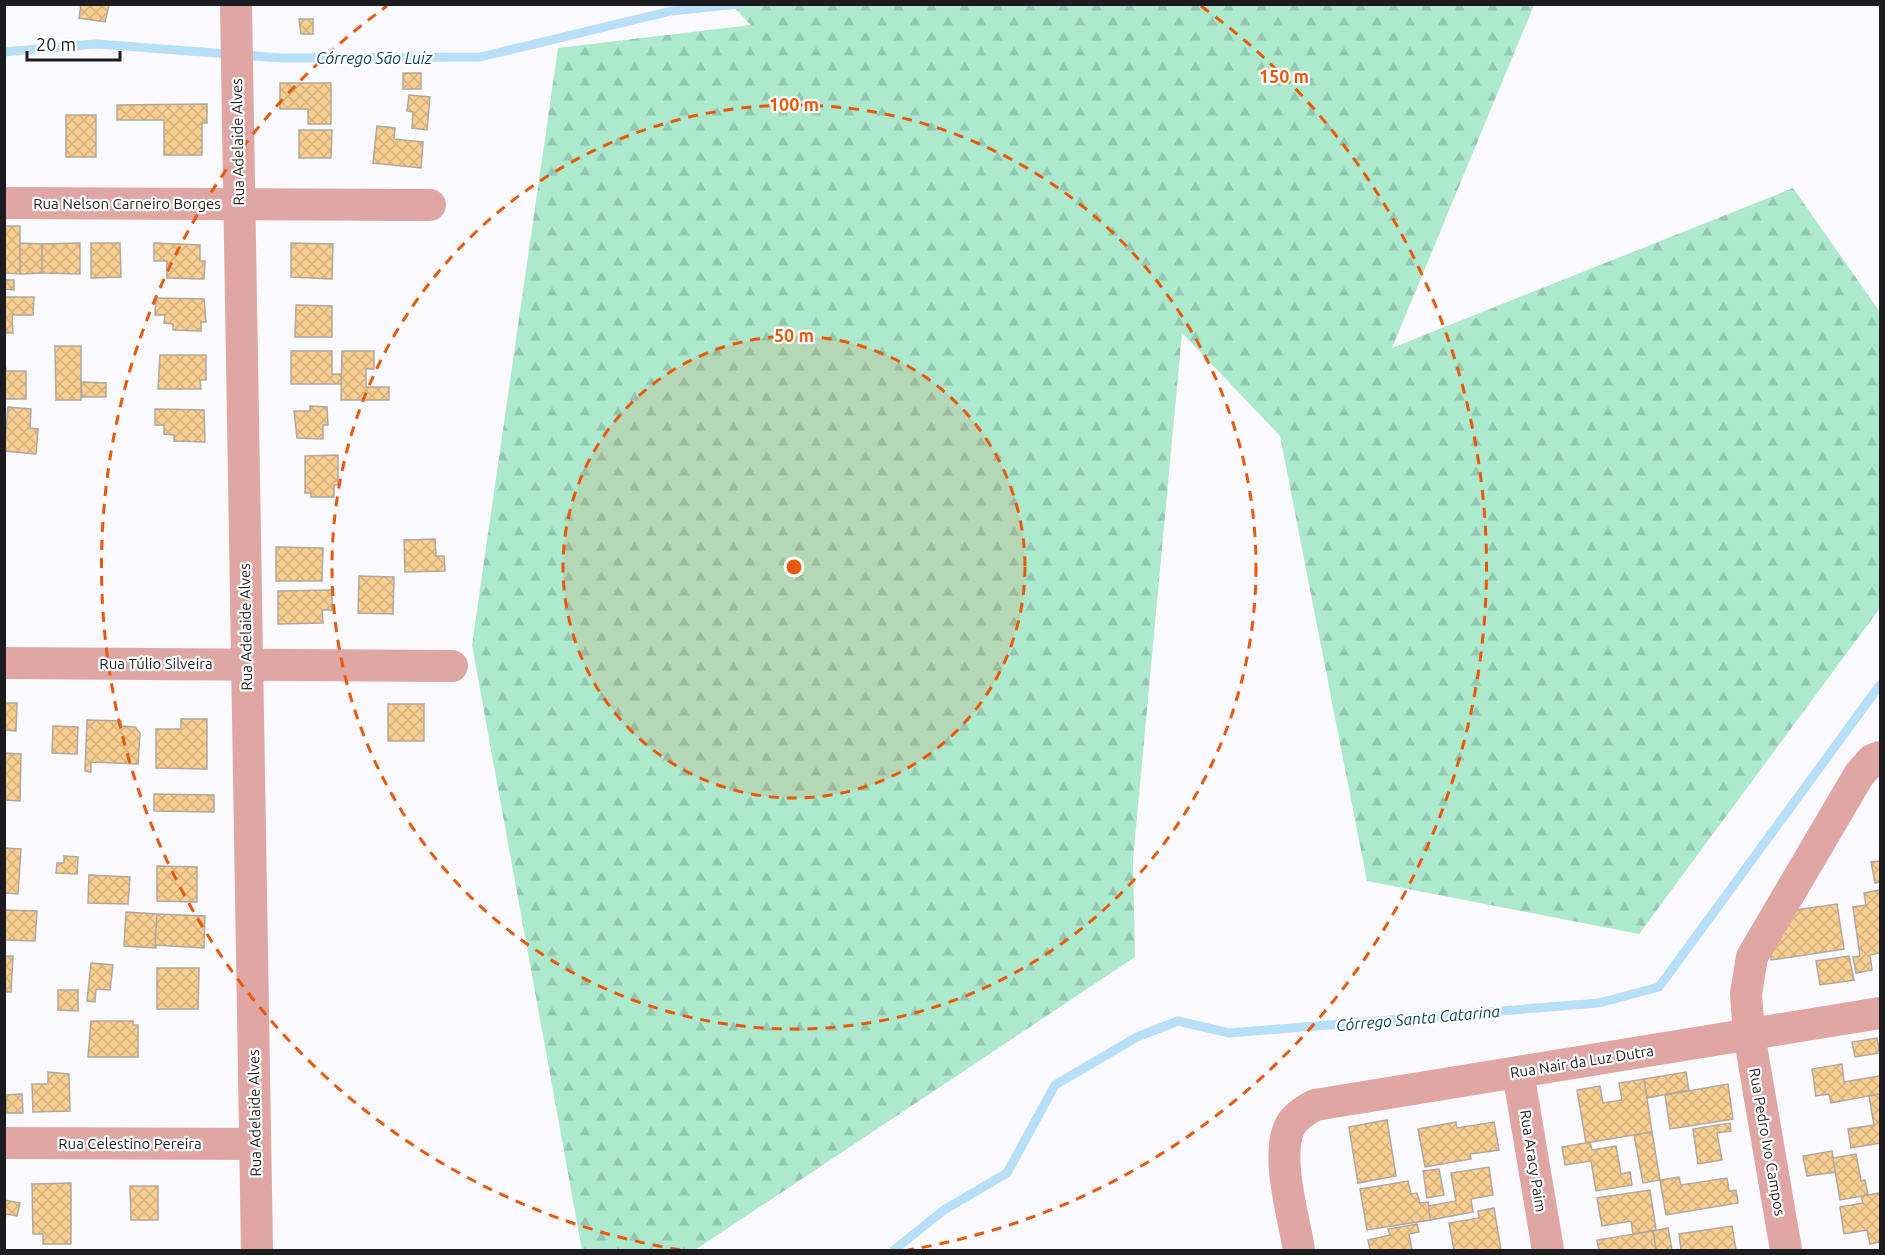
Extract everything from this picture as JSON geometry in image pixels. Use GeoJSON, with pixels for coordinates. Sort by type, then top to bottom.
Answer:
{"type":"FeatureCollection","features":[{"type":"Feature","properties":{"kind":"street","name":"Rua Adelaide Alves"},"geometry":{"type":"LineString","coordinates":[[236,18],[257,1251]]}},
{"type":"Feature","properties":{"kind":"street","name":"Rua Nelson Carneiro Borges"},"geometry":{"type":"LineString","coordinates":[[4,203],[430,205]]}},
{"type":"Feature","properties":{"kind":"street","name":"Rua Túlio Silveira"},"geometry":{"type":"LineString","coordinates":[[4,663],[452,666]]}},
{"type":"Feature","properties":{"kind":"street","name":"Rua Pedro Ivo Campos"},"geometry":{"type":"LineString","coordinates":[[1786,1251],[1749,1035],[1746,994],[1752,957],[1859,775],[1872,760],[1881,757]]}},
{"type":"Feature","properties":{"kind":"street","name":"Rua Nair da Luz Dutra"},"geometry":{"type":"LineString","coordinates":[[1299,1251],[1284,1157],[1290,1125],[1314,1105],[1881,1013]]}},
{"type":"Feature","properties":{"kind":"street","name":"Rua Aracy Paim"},"geometry":{"type":"LineString","coordinates":[[1518,1072],[1548,1251]]}},
{"type":"Feature","properties":{"kind":"street","name":"Rua Celestino Pereira"},"geometry":{"type":"LineString","coordinates":[[4,1143],[255,1144]]}},
{"type":"Feature","properties":{"kind":"green space"},"geometry":{"type":"Polygon","coordinates":[[[732,5],[1534,5],[1392,348],[1793,188],[1880,312],[1880,608],[1639,934],[1367,881],[1280,436],[1182,333],[1133,860],[1135,957],[695,1250],[582,1250],[472,645],[558,48],[751,25],[732,5]]]}},
{"type":"Feature","properties":{"kind":"building"},"geometry":{"type":"Polygon","coordinates":[[[81,4],[109,5],[105,22],[79,18],[81,4]]]}},
{"type":"Feature","properties":{"kind":"building"},"geometry":{"type":"Polygon","coordinates":[[[299,19],[313,19],[313,34],[301,34],[299,19]]]}},
{"type":"Feature","properties":{"kind":"building"},"geometry":{"type":"Polygon","coordinates":[[[403,73],[421,73],[421,89],[403,89],[403,73]]]}},
{"type":"Feature","properties":{"kind":"building"},"geometry":{"type":"Polygon","coordinates":[[[280,83],[331,83],[331,124],[308,124],[308,109],[280,109],[280,83]]]}},
{"type":"Feature","properties":{"kind":"building"},"geometry":{"type":"Polygon","coordinates":[[[409,95],[430,97],[427,130],[412,128],[413,112],[407,111],[409,95]]]}},
{"type":"Feature","properties":{"kind":"building"},"geometry":{"type":"Polygon","coordinates":[[[207,104],[207,123],[202,123],[202,155],[164,155],[164,120],[117,120],[117,105],[207,104]]]}},
{"type":"Feature","properties":{"kind":"building"},"geometry":{"type":"Polygon","coordinates":[[[66,115],[96,115],[96,157],[66,157],[66,115]]]}},
{"type":"Feature","properties":{"kind":"building"},"geometry":{"type":"Polygon","coordinates":[[[377,126],[395,128],[394,139],[423,142],[421,168],[373,163],[377,126]]]}},
{"type":"Feature","properties":{"kind":"building"},"geometry":{"type":"Polygon","coordinates":[[[299,130],[332,130],[331,158],[299,158],[299,130]]]}},
{"type":"Feature","properties":{"kind":"building"},"geometry":{"type":"Polygon","coordinates":[[[4,226],[20,226],[20,274],[5,273],[5,280],[14,280],[14,290],[4,289],[4,226]]]}},
{"type":"Feature","properties":{"kind":"building"},"geometry":{"type":"Polygon","coordinates":[[[20,243],[42,244],[42,273],[20,274],[20,243]]]}},
{"type":"Feature","properties":{"kind":"building"},"geometry":{"type":"Polygon","coordinates":[[[80,243],[80,274],[42,273],[42,244],[80,243]]]}},
{"type":"Feature","properties":{"kind":"building"},"geometry":{"type":"Polygon","coordinates":[[[91,243],[120,243],[121,277],[91,278],[91,243]]]}},
{"type":"Feature","properties":{"kind":"building"},"geometry":{"type":"Polygon","coordinates":[[[154,243],[200,245],[200,261],[205,261],[204,279],[167,278],[167,261],[154,261],[154,243]]]}},
{"type":"Feature","properties":{"kind":"building"},"geometry":{"type":"Polygon","coordinates":[[[291,243],[333,244],[332,279],[291,277],[291,243]]]}},
{"type":"Feature","properties":{"kind":"building"},"geometry":{"type":"Polygon","coordinates":[[[4,297],[34,297],[33,315],[12,315],[13,333],[4,333],[4,297]]]}},
{"type":"Feature","properties":{"kind":"building"},"geometry":{"type":"Polygon","coordinates":[[[156,298],[204,299],[206,322],[201,322],[201,331],[173,330],[173,324],[164,323],[165,315],[155,315],[156,298]]]}},
{"type":"Feature","properties":{"kind":"building"},"geometry":{"type":"Polygon","coordinates":[[[296,305],[332,306],[332,337],[295,337],[296,305]]]}},
{"type":"Feature","properties":{"kind":"building"},"geometry":{"type":"Polygon","coordinates":[[[55,346],[81,346],[81,400],[56,400],[55,346]]]}},
{"type":"Feature","properties":{"kind":"building"},"geometry":{"type":"Polygon","coordinates":[[[291,351],[332,351],[332,374],[342,374],[342,384],[291,384],[291,351]]]}},
{"type":"Feature","properties":{"kind":"building"},"geometry":{"type":"Polygon","coordinates":[[[342,351],[374,351],[374,369],[366,369],[366,387],[389,387],[389,400],[341,400],[342,351]]]}},
{"type":"Feature","properties":{"kind":"building"},"geometry":{"type":"Polygon","coordinates":[[[160,355],[206,355],[206,380],[200,380],[201,389],[158,389],[160,355]]]}},
{"type":"Feature","properties":{"kind":"building"},"geometry":{"type":"Polygon","coordinates":[[[4,356],[6,371],[26,371],[26,399],[4,399],[4,356]]]}},
{"type":"Feature","properties":{"kind":"building"},"geometry":{"type":"Polygon","coordinates":[[[81,382],[106,383],[106,397],[82,397],[81,382]]]}},
{"type":"Feature","properties":{"kind":"building"},"geometry":{"type":"Polygon","coordinates":[[[310,406],[327,407],[328,425],[323,425],[323,439],[297,438],[294,411],[310,411],[310,406]]]}},
{"type":"Feature","properties":{"kind":"building"},"geometry":{"type":"Polygon","coordinates":[[[8,407],[31,409],[30,428],[38,429],[36,454],[4,451],[8,407]]]}},
{"type":"Feature","properties":{"kind":"building"},"geometry":{"type":"Polygon","coordinates":[[[155,409],[204,410],[205,442],[174,441],[174,435],[164,434],[164,425],[155,425],[155,409]]]}},
{"type":"Feature","properties":{"kind":"building"},"geometry":{"type":"Polygon","coordinates":[[[338,455],[338,485],[334,485],[334,497],[311,497],[311,493],[305,493],[305,456],[338,455]]]}},
{"type":"Feature","properties":{"kind":"building"},"geometry":{"type":"Polygon","coordinates":[[[435,539],[436,556],[444,556],[445,571],[405,572],[404,540],[435,539]]]}},
{"type":"Feature","properties":{"kind":"building"},"geometry":{"type":"Polygon","coordinates":[[[276,547],[323,548],[322,581],[276,581],[276,547]]]}},
{"type":"Feature","properties":{"kind":"building"},"geometry":{"type":"Polygon","coordinates":[[[359,576],[394,577],[393,614],[358,613],[359,576]]]}},
{"type":"Feature","properties":{"kind":"building"},"geometry":{"type":"Polygon","coordinates":[[[332,590],[332,610],[322,610],[323,623],[278,624],[278,591],[332,590]]]}},
{"type":"Feature","properties":{"kind":"building"},"geometry":{"type":"Polygon","coordinates":[[[4,703],[17,703],[16,731],[4,730],[4,703]]]}},
{"type":"Feature","properties":{"kind":"building"},"geometry":{"type":"Polygon","coordinates":[[[388,704],[424,704],[424,741],[388,741],[388,704]]]}},
{"type":"Feature","properties":{"kind":"building"},"geometry":{"type":"Polygon","coordinates":[[[181,719],[207,719],[207,769],[156,768],[156,729],[181,729],[181,719]]]}},
{"type":"Feature","properties":{"kind":"building"},"geometry":{"type":"Polygon","coordinates":[[[87,720],[121,721],[121,726],[135,727],[140,733],[138,764],[91,762],[91,772],[85,771],[87,720]]]}},
{"type":"Feature","properties":{"kind":"building"},"geometry":{"type":"Polygon","coordinates":[[[53,726],[78,727],[77,754],[52,753],[53,726]]]}},
{"type":"Feature","properties":{"kind":"building"},"geometry":{"type":"Polygon","coordinates":[[[4,753],[21,754],[20,801],[4,800],[4,753]]]}},
{"type":"Feature","properties":{"kind":"building"},"geometry":{"type":"Polygon","coordinates":[[[154,794],[214,795],[214,812],[154,811],[154,794]]]}},
{"type":"Feature","properties":{"kind":"building"},"geometry":{"type":"Polygon","coordinates":[[[4,848],[21,849],[18,894],[4,893],[4,848]]]}},
{"type":"Feature","properties":{"kind":"building"},"geometry":{"type":"Polygon","coordinates":[[[64,856],[78,857],[77,874],[56,873],[57,863],[64,863],[64,856]]]}},
{"type":"Feature","properties":{"kind":"building"},"geometry":{"type":"Polygon","coordinates":[[[1880,861],[1880,882],[1875,883],[1871,862],[1880,861]]]}},
{"type":"Feature","properties":{"kind":"building"},"geometry":{"type":"Polygon","coordinates":[[[157,866],[197,867],[197,902],[157,901],[157,866]]]}},
{"type":"Feature","properties":{"kind":"building"},"geometry":{"type":"Polygon","coordinates":[[[89,875],[130,877],[128,904],[88,903],[89,875]]]}},
{"type":"Feature","properties":{"kind":"building"},"geometry":{"type":"Polygon","coordinates":[[[1880,890],[1880,953],[1870,955],[1872,970],[1856,973],[1853,957],[1860,956],[1853,907],[1866,905],[1864,893],[1880,890]]]}},
{"type":"Feature","properties":{"kind":"building"},"geometry":{"type":"Polygon","coordinates":[[[1837,904],[1844,949],[1771,960],[1771,954],[1796,910],[1837,904]]]}},
{"type":"Feature","properties":{"kind":"building"},"geometry":{"type":"Polygon","coordinates":[[[4,910],[37,911],[35,941],[4,940],[4,910]]]}},
{"type":"Feature","properties":{"kind":"building"},"geometry":{"type":"Polygon","coordinates":[[[126,912],[157,914],[156,948],[124,946],[126,912]]]}},
{"type":"Feature","properties":{"kind":"building"},"geometry":{"type":"Polygon","coordinates":[[[157,914],[205,916],[204,948],[155,945],[157,914]]]}},
{"type":"Feature","properties":{"kind":"building"},"geometry":{"type":"Polygon","coordinates":[[[4,956],[13,956],[11,992],[4,992],[4,956]]]}},
{"type":"Feature","properties":{"kind":"building"},"geometry":{"type":"Polygon","coordinates":[[[1849,956],[1854,980],[1820,985],[1816,961],[1849,956]]]}},
{"type":"Feature","properties":{"kind":"building"},"geometry":{"type":"Polygon","coordinates":[[[91,963],[113,965],[110,990],[96,989],[95,1002],[87,1001],[91,963]]]}},
{"type":"Feature","properties":{"kind":"building"},"geometry":{"type":"Polygon","coordinates":[[[157,968],[199,968],[198,1009],[157,1009],[157,968]]]}},
{"type":"Feature","properties":{"kind":"building"},"geometry":{"type":"Polygon","coordinates":[[[58,990],[78,990],[78,1011],[58,1010],[58,990]]]}},
{"type":"Feature","properties":{"kind":"building"},"geometry":{"type":"Polygon","coordinates":[[[91,1021],[133,1021],[133,1025],[138,1025],[138,1057],[88,1057],[91,1021]]]}},
{"type":"Feature","properties":{"kind":"building"},"geometry":{"type":"Polygon","coordinates":[[[1877,1038],[1880,1053],[1855,1057],[1852,1042],[1877,1038]]]}},
{"type":"Feature","properties":{"kind":"building"},"geometry":{"type":"Polygon","coordinates":[[[1842,1064],[1844,1082],[1880,1076],[1880,1094],[1831,1103],[1829,1094],[1816,1096],[1812,1069],[1842,1064]]]}},
{"type":"Feature","properties":{"kind":"building"},"geometry":{"type":"Polygon","coordinates":[[[48,1072],[69,1074],[70,1111],[33,1112],[32,1084],[48,1084],[48,1072]]]}},
{"type":"Feature","properties":{"kind":"building"},"geometry":{"type":"Polygon","coordinates":[[[1686,1072],[1689,1090],[1647,1098],[1644,1079],[1686,1072]]]}},
{"type":"Feature","properties":{"kind":"building"},"geometry":{"type":"Polygon","coordinates":[[[1644,1079],[1652,1132],[1586,1143],[1577,1090],[1600,1086],[1603,1103],[1622,1100],[1619,1083],[1644,1079]]]}},
{"type":"Feature","properties":{"kind":"building"},"geometry":{"type":"Polygon","coordinates":[[[1728,1084],[1733,1119],[1670,1129],[1665,1095],[1728,1084]]]}},
{"type":"Feature","properties":{"kind":"building"},"geometry":{"type":"Polygon","coordinates":[[[22,1094],[23,1113],[6,1113],[6,1095],[22,1094]]]}},
{"type":"Feature","properties":{"kind":"building"},"geometry":{"type":"Polygon","coordinates":[[[1880,1094],[1880,1143],[1851,1148],[1848,1129],[1874,1125],[1869,1096],[1880,1094]]]}},
{"type":"Feature","properties":{"kind":"building"},"geometry":{"type":"Polygon","coordinates":[[[1387,1120],[1396,1176],[1358,1183],[1349,1127],[1387,1120]]]}},
{"type":"Feature","properties":{"kind":"building"},"geometry":{"type":"Polygon","coordinates":[[[1456,1122],[1457,1128],[1494,1122],[1499,1150],[1470,1154],[1471,1159],[1425,1167],[1418,1129],[1456,1122]]]}},
{"type":"Feature","properties":{"kind":"building"},"geometry":{"type":"Polygon","coordinates":[[[1730,1123],[1731,1131],[1717,1133],[1722,1160],[1698,1164],[1693,1129],[1730,1123]]]}},
{"type":"Feature","properties":{"kind":"building"},"geometry":{"type":"Polygon","coordinates":[[[1652,1132],[1660,1180],[1643,1183],[1634,1135],[1652,1132]]]}},
{"type":"Feature","properties":{"kind":"building"},"geometry":{"type":"Polygon","coordinates":[[[1590,1142],[1592,1150],[1616,1146],[1621,1174],[1630,1172],[1632,1185],[1596,1191],[1591,1161],[1565,1165],[1562,1147],[1590,1142]]]}},
{"type":"Feature","properties":{"kind":"building"},"geometry":{"type":"Polygon","coordinates":[[[1832,1151],[1836,1172],[1807,1176],[1803,1156],[1832,1151]]]}},
{"type":"Feature","properties":{"kind":"building"},"geometry":{"type":"Polygon","coordinates":[[[1856,1154],[1861,1181],[1865,1180],[1868,1195],[1840,1200],[1833,1158],[1856,1154]]]}},
{"type":"Feature","properties":{"kind":"building"},"geometry":{"type":"Polygon","coordinates":[[[1489,1167],[1493,1195],[1471,1199],[1473,1212],[1430,1220],[1428,1206],[1456,1201],[1451,1173],[1489,1167]]]}},
{"type":"Feature","properties":{"kind":"building"},"geometry":{"type":"Polygon","coordinates":[[[1439,1169],[1444,1195],[1427,1198],[1423,1171],[1439,1169]]]}},
{"type":"Feature","properties":{"kind":"building"},"geometry":{"type":"Polygon","coordinates":[[[1679,1177],[1681,1185],[1727,1178],[1729,1191],[1736,1190],[1738,1203],[1666,1215],[1660,1180],[1679,1177]]]}},
{"type":"Feature","properties":{"kind":"building"},"geometry":{"type":"Polygon","coordinates":[[[1408,1181],[1411,1194],[1417,1193],[1420,1203],[1428,1202],[1430,1220],[1367,1230],[1360,1189],[1408,1181]]]}},
{"type":"Feature","properties":{"kind":"building"},"geometry":{"type":"Polygon","coordinates":[[[71,1183],[71,1244],[43,1244],[43,1234],[33,1234],[32,1184],[71,1183]]]}},
{"type":"Feature","properties":{"kind":"building"},"geometry":{"type":"Polygon","coordinates":[[[130,1186],[158,1186],[158,1220],[131,1220],[130,1186]]]}},
{"type":"Feature","properties":{"kind":"building"},"geometry":{"type":"Polygon","coordinates":[[[1650,1190],[1656,1230],[1633,1234],[1631,1221],[1602,1226],[1597,1198],[1650,1190]]]}},
{"type":"Feature","properties":{"kind":"building"},"geometry":{"type":"Polygon","coordinates":[[[1880,1193],[1880,1242],[1870,1244],[1867,1230],[1844,1234],[1840,1207],[1863,1203],[1861,1196],[1880,1193]]]}},
{"type":"Feature","properties":{"kind":"building"},"geometry":{"type":"Polygon","coordinates":[[[4,1200],[20,1203],[17,1216],[6,1214],[4,1223],[4,1200]]]}},
{"type":"Feature","properties":{"kind":"building"},"geometry":{"type":"Polygon","coordinates":[[[1494,1208],[1501,1250],[1454,1250],[1449,1223],[1479,1218],[1478,1211],[1494,1208]]]}},
{"type":"Feature","properties":{"kind":"building"},"geometry":{"type":"Polygon","coordinates":[[[1417,1224],[1419,1232],[1409,1234],[1412,1250],[1370,1250],[1368,1240],[1390,1235],[1388,1229],[1417,1224]]]}},
{"type":"Feature","properties":{"kind":"building"},"geometry":{"type":"Polygon","coordinates":[[[1732,1226],[1736,1250],[1681,1250],[1679,1234],[1732,1226]]]}},
{"type":"Feature","properties":{"kind":"building"},"geometry":{"type":"Polygon","coordinates":[[[1668,1228],[1672,1250],[1656,1250],[1653,1231],[1668,1228]]]}},
{"type":"Feature","properties":{"kind":"building"},"geometry":{"type":"Polygon","coordinates":[[[1653,1231],[1656,1250],[1599,1250],[1597,1240],[1653,1231]]]}},
{"type":"Feature","properties":{"kind":"waterway","name":"Córrego São Luiz"},"geometry":{"type":"LineString","coordinates":[[4,52],[96,44],[282,58],[480,57],[671,11],[739,4]]}},
{"type":"Feature","properties":{"kind":"waterway","name":"Córrego Santa Catarina"},"geometry":{"type":"LineString","coordinates":[[894,1250],[944,1210],[1007,1173],[1055,1085],[1137,1037],[1178,1021],[1229,1033],[1599,1003],[1659,987],[1880,685]]}}]}
